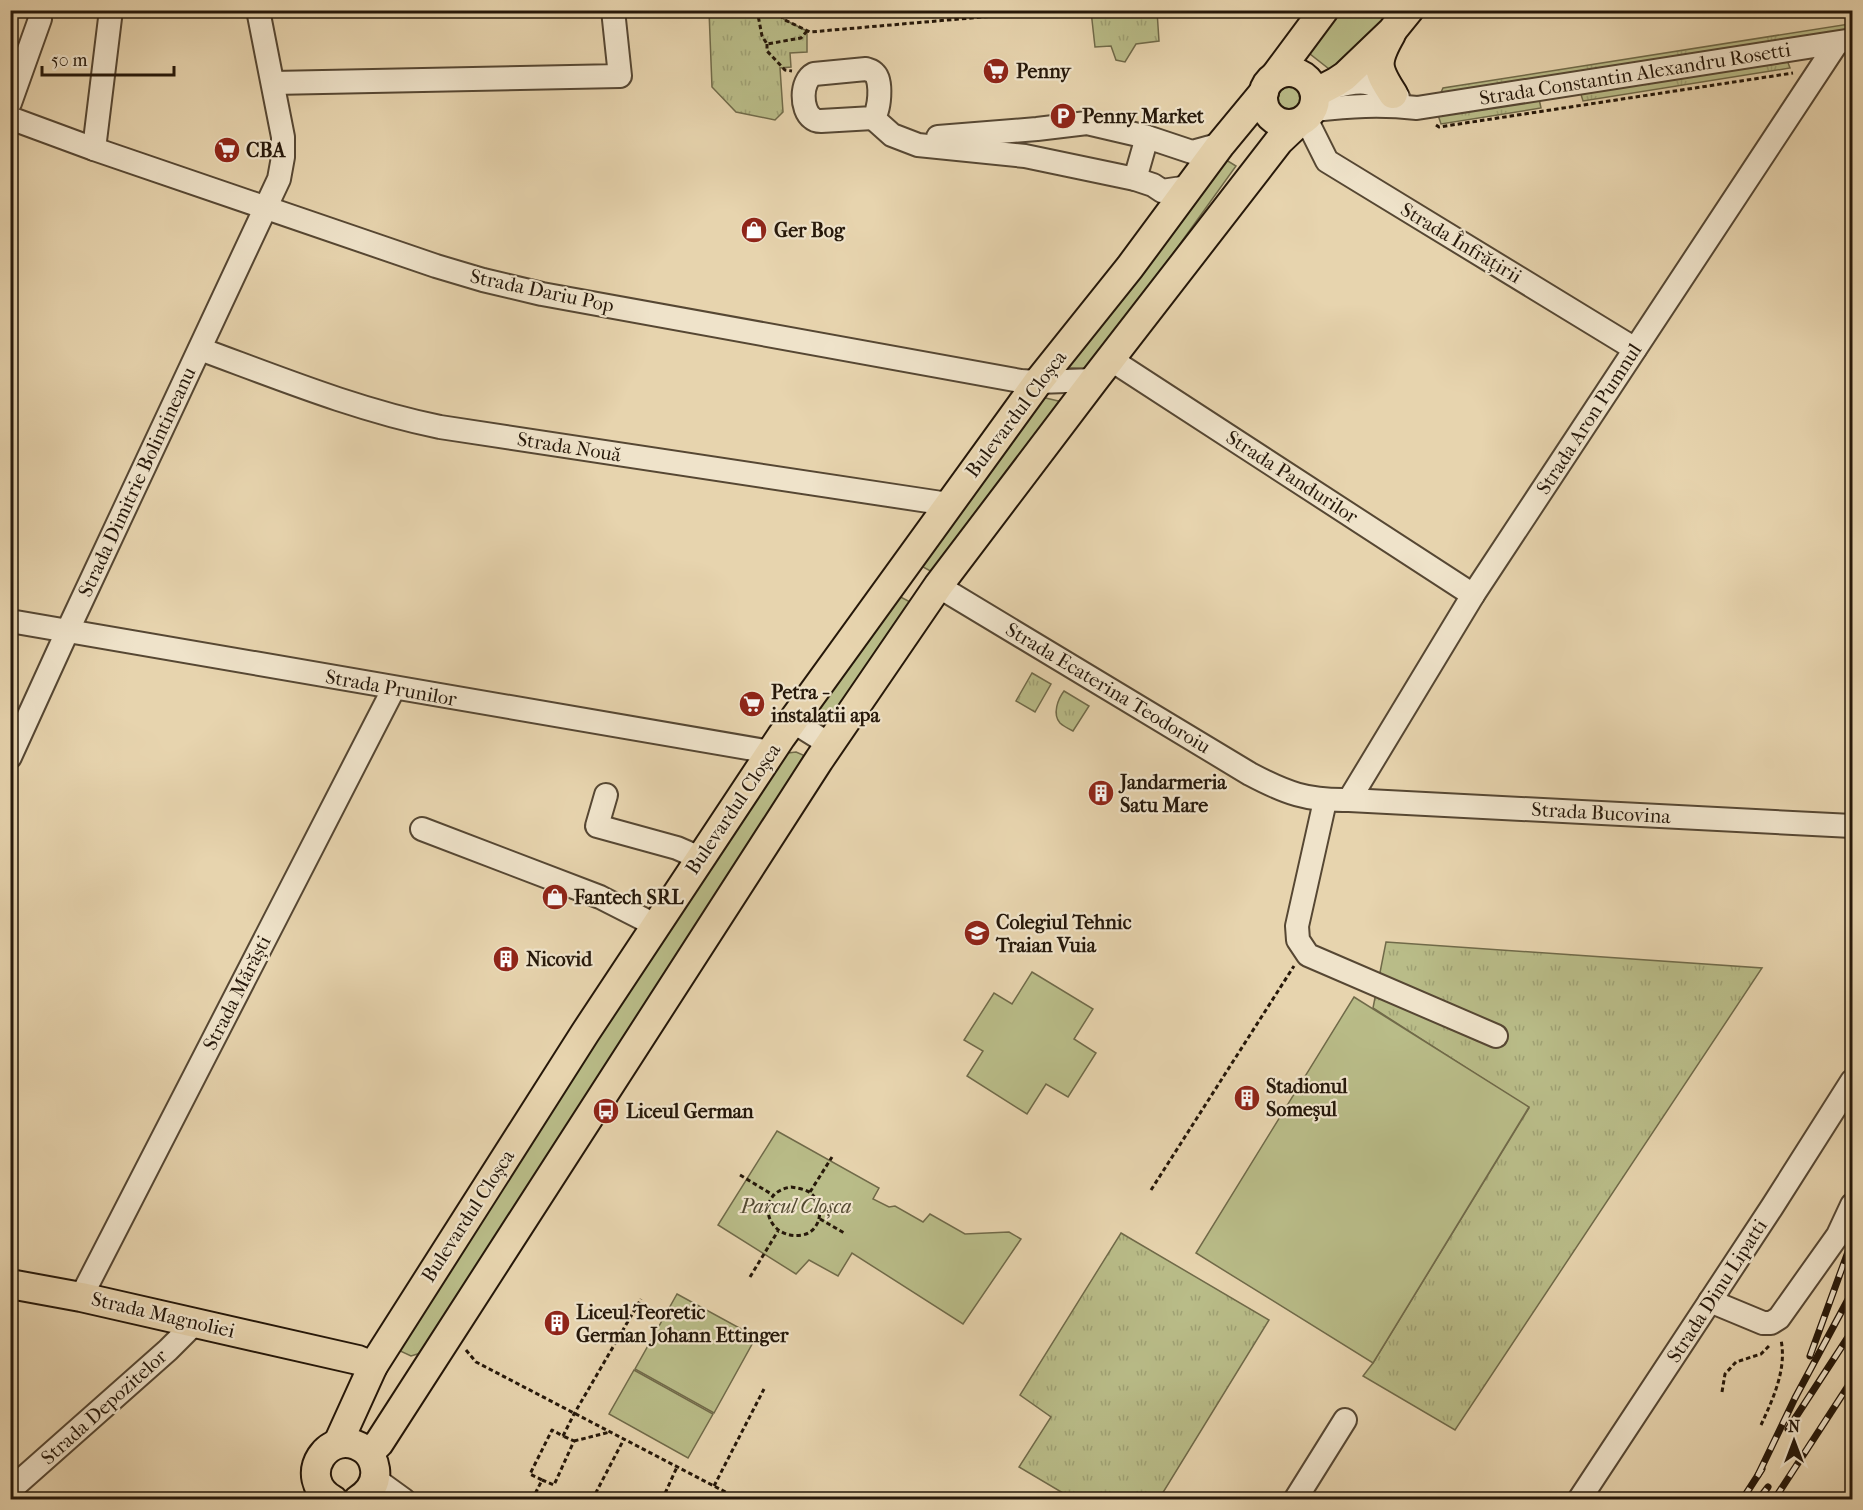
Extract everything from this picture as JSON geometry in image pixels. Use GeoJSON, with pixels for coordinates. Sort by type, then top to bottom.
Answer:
{"type":"FeatureCollection","features":[{"type":"Feature","properties":{"kind":"main road","name":"Bulevardul Cloșca"},"geometry":{"type":"LineString","coordinates":[[321,1494],[315,1473],[317,1463],[329,1447],[338,1443],[373,1366],[655,925],[771,752],[1038,382],[1130,267],[1324,10]]}},
{"type":"Feature","properties":{"kind":"main road"},"geometry":{"type":"LineString","coordinates":[[1400,21],[1381,51],[1379,65],[1382,77],[1405,101]]}},
{"type":"Feature","properties":{"kind":"main road"},"geometry":{"type":"LineString","coordinates":[[370,1469],[830,744],[938,586],[1102,369],[1279,141],[1400,21]]}},
{"type":"Feature","properties":{"kind":"main road"},"geometry":{"type":"LineString","coordinates":[[1294,72],[1303,76],[1310,82],[1308,111],[1289,125],[1272,118],[1263,101],[1270,84],[1284,73],[1294,72]]}},
{"type":"Feature","properties":{"kind":"main road","name":"Strada Magnoliei"},"geometry":{"type":"LineString","coordinates":[[10,1284],[196,1322],[358,1360],[373,1366]]}},
{"type":"Feature","properties":{"kind":"main road","name":"Strada Magnoliei"},"geometry":{"type":"LineString","coordinates":[[314,1350],[332,1361],[346,1376],[352,1399],[349,1417]]}},
{"type":"Feature","properties":{"kind":"main road"},"geometry":{"type":"LineString","coordinates":[[370,1469],[381,1410],[373,1366]]}},
{"type":"Feature","properties":{"kind":"main road"},"geometry":{"type":"LineString","coordinates":[[338,1443],[359,1446],[370,1469]]}},
{"type":"Feature","properties":{"kind":"street"},"geometry":{"type":"LineString","coordinates":[[94,149],[111,10]]}},
{"type":"Feature","properties":{"kind":"street","name":"Strada Dimitrie Bolintineanu"},"geometry":{"type":"LineString","coordinates":[[10,757],[279,179],[283,157],[283,137],[258,10]]}},
{"type":"Feature","properties":{"kind":"street"},"geometry":{"type":"LineString","coordinates":[[273,83],[620,76],[613,10]]}},
{"type":"Feature","properties":{"kind":"street"},"geometry":{"type":"LineString","coordinates":[[10,103],[40,19]]}},
{"type":"Feature","properties":{"kind":"street","name":"Strada Constantin Alexandru Rosetti"},"geometry":{"type":"LineString","coordinates":[[1405,101],[1845,41]]}},
{"type":"Feature","properties":{"kind":"street","name":"Strada Aron Pumnul"},"geometry":{"type":"LineString","coordinates":[[1349,800],[1473,595],[1635,349],[1845,41]]}},
{"type":"Feature","properties":{"kind":"street"},"geometry":{"type":"LineString","coordinates":[[1308,111],[1352,82],[1371,83],[1405,101]]}},
{"type":"Feature","properties":{"kind":"street","name":"Strada Înfrățirii"},"geometry":{"type":"LineString","coordinates":[[1308,111],[1328,161],[1635,349]]}},
{"type":"Feature","properties":{"kind":"street","name":"Strada Dariu Pop"},"geometry":{"type":"LineString","coordinates":[[10,118],[94,149],[483,280],[542,294],[1021,381],[1038,382],[1102,369]]}},
{"type":"Feature","properties":{"kind":"street"},"geometry":{"type":"LineString","coordinates":[[873,118],[892,135],[918,146],[1025,156],[1135,179],[1153,185],[1162,191],[1189,187]]}},
{"type":"Feature","properties":{"kind":"street"},"geometry":{"type":"LineString","coordinates":[[907,142],[916,139],[1087,123],[1146,137],[1192,152],[1221,144]]}},
{"type":"Feature","properties":{"kind":"street"},"geometry":{"type":"LineString","coordinates":[[1025,156],[1037,129]]}},
{"type":"Feature","properties":{"kind":"street"},"geometry":{"type":"LineString","coordinates":[[1135,179],[1146,137]]}},
{"type":"Feature","properties":{"kind":"street","name":"Strada Nouă"},"geometry":{"type":"LineString","coordinates":[[200,349],[356,406],[401,419],[948,504]]}},
{"type":"Feature","properties":{"kind":"street","name":"Strada Pandurilor"},"geometry":{"type":"LineString","coordinates":[[1102,369],[1473,595]]}},
{"type":"Feature","properties":{"kind":"street","name":"Strada Ecaterina Teodoroiu"},"geometry":{"type":"LineString","coordinates":[[938,586],[1250,774],[1290,794],[1324,801],[1349,800]]}},
{"type":"Feature","properties":{"kind":"street","name":"Strada Prunilor"},"geometry":{"type":"LineString","coordinates":[[10,621],[771,752]]}},
{"type":"Feature","properties":{"kind":"street","name":"Strada Mărăști"},"geometry":{"type":"LineString","coordinates":[[81,1297],[394,688]]}},
{"type":"Feature","properties":{"kind":"street"},"geometry":{"type":"LineString","coordinates":[[792,721],[830,744]]}},
{"type":"Feature","properties":{"kind":"street"},"geometry":{"type":"LineString","coordinates":[[606,795],[597,826],[677,848],[700,858]]}},
{"type":"Feature","properties":{"kind":"street","name":"Strada Bucovina"},"geometry":{"type":"LineString","coordinates":[[1349,800],[1852,826]]}},
{"type":"Feature","properties":{"kind":"street"},"geometry":{"type":"LineString","coordinates":[[1324,801],[1297,926],[1298,940],[1308,955],[1496,1036]]}},
{"type":"Feature","properties":{"kind":"street"},"geometry":{"type":"LineString","coordinates":[[422,829],[600,897],[655,925]]}},
{"type":"Feature","properties":{"kind":"street","name":"Strada Dinu Lipatti"},"geometry":{"type":"LineString","coordinates":[[1579,1500],[1852,1081]]}},
{"type":"Feature","properties":{"kind":"street"},"geometry":{"type":"LineString","coordinates":[[1710,1300],[1775,1328],[1779,1318],[1838,1235],[1852,1205]]}},
{"type":"Feature","properties":{"kind":"street","name":"Strada Depozitelor"},"geometry":{"type":"LineString","coordinates":[[10,1490],[168,1350],[196,1322]]}},
{"type":"Feature","properties":{"kind":"street"},"geometry":{"type":"LineString","coordinates":[[1295,1500],[1345,1420]]}},
{"type":"Feature","properties":{"kind":"street"},"geometry":{"type":"LineString","coordinates":[[370,1469],[404,1500]]}},
{"type":"Feature","properties":{"kind":"path"},"geometry":{"type":"LineString","coordinates":[[757,10],[767,51],[785,70],[794,72]]}},
{"type":"Feature","properties":{"kind":"path"},"geometry":{"type":"LineString","coordinates":[[774,10],[785,20],[810,32],[1063,10]]}},
{"type":"Feature","properties":{"kind":"path"},"geometry":{"type":"LineString","coordinates":[[767,44],[801,38],[807,31]]}},
{"type":"Feature","properties":{"kind":"path"},"geometry":{"type":"LineString","coordinates":[[1438,127],[1792,73]]}},
{"type":"Feature","properties":{"kind":"path"},"geometry":{"type":"LineString","coordinates":[[1151,1190],[1304,949]]}},
{"type":"Feature","properties":{"kind":"path"},"geometry":{"type":"LineString","coordinates":[[810,1192],[832,1156]]}},
{"type":"Feature","properties":{"kind":"path"},"geometry":{"type":"LineString","coordinates":[[740,1175],[773,1195]]}},
{"type":"Feature","properties":{"kind":"path"},"geometry":{"type":"LineString","coordinates":[[791,1188],[800,1188],[810,1192],[818,1202],[821,1213],[820,1219],[811,1232],[803,1235],[787,1235],[778,1231],[768,1214],[769,1201],[773,1195],[781,1189],[791,1188]]}},
{"type":"Feature","properties":{"kind":"path"},"geometry":{"type":"LineString","coordinates":[[820,1219],[846,1234]]}},
{"type":"Feature","properties":{"kind":"path"},"geometry":{"type":"LineString","coordinates":[[750,1277],[778,1231]]}},
{"type":"Feature","properties":{"kind":"path"},"geometry":{"type":"LineString","coordinates":[[563,1436],[641,1299]]}},
{"type":"Feature","properties":{"kind":"path"},"geometry":{"type":"LineString","coordinates":[[1722,1392],[1725,1374],[1736,1362],[1761,1354],[1775,1328]]}},
{"type":"Feature","properties":{"kind":"path"},"geometry":{"type":"LineString","coordinates":[[1761,1425],[1775,1394],[1782,1366],[1782,1344],[1775,1328]]}},
{"type":"Feature","properties":{"kind":"path"},"geometry":{"type":"LineString","coordinates":[[476,1362],[737,1498]]}},
{"type":"Feature","properties":{"kind":"path"},"geometry":{"type":"LineString","coordinates":[[714,1486],[764,1389]]}},
{"type":"Feature","properties":{"kind":"path"},"geometry":{"type":"LineString","coordinates":[[574,1441],[554,1485],[530,1474],[552,1430],[574,1441],[610,1432]]}},
{"type":"Feature","properties":{"kind":"path"},"geometry":{"type":"LineString","coordinates":[[592,1500],[624,1439]]}},
{"type":"Feature","properties":{"kind":"path"},"geometry":{"type":"LineString","coordinates":[[662,1500],[677,1467]]}},
{"type":"Feature","properties":{"kind":"path"},"geometry":{"type":"LineString","coordinates":[[532,1500],[542,1480]]}},
{"type":"Feature","properties":{"kind":"green space"},"geometry":{"type":"Polygon","coordinates":[[[709,11],[774,11],[785,20],[807,31],[807,52],[790,53],[791,67],[780,68],[783,112],[775,120],[736,112],[712,87],[709,11]]]}},
{"type":"Feature","properties":{"kind":"green space"},"geometry":{"type":"Polygon","coordinates":[[[1091,11],[1157,11],[1159,41],[1136,44],[1125,62],[1116,60],[1111,46],[1095,47],[1091,11]]]}},
{"type":"Feature","properties":{"kind":"green space"},"geometry":{"type":"Polygon","coordinates":[[[1335,11],[1390,11],[1338,76],[1305,50],[1335,11]]]}},
{"type":"Feature","properties":{"kind":"green space"},"geometry":{"type":"Polygon","coordinates":[[[1849,24],[1851,36],[1438,99],[1443,88],[1849,24]]]}},
{"type":"Feature","properties":{"kind":"green space"},"geometry":{"type":"Polygon","coordinates":[[[1787,60],[1790,68],[1583,101],[1579,88],[1787,60]]]}},
{"type":"Feature","properties":{"kind":"green space"},"geometry":{"type":"Polygon","coordinates":[[[1289,78],[1296,79],[1306,88],[1307,108],[1285,119],[1272,109],[1269,93],[1289,78]]]}},
{"type":"Feature","properties":{"kind":"green space"},"geometry":{"type":"Polygon","coordinates":[[[1538,94],[1541,108],[1441,124],[1437,112],[1538,94]]]}},
{"type":"Feature","properties":{"kind":"green space"},"geometry":{"type":"Polygon","coordinates":[[[1218,155],[1236,166],[1090,369],[1054,367],[1218,155]]]}},
{"type":"Feature","properties":{"kind":"green space"},"geometry":{"type":"Polygon","coordinates":[[[1033,395],[1071,404],[936,574],[912,561],[1033,395]]]}},
{"type":"Feature","properties":{"kind":"green space"},"geometry":{"type":"Polygon","coordinates":[[[891,592],[914,604],[836,718],[823,717],[816,710],[891,592]]]}},
{"type":"Feature","properties":{"kind":"green space"},"geometry":{"type":"Polygon","coordinates":[[[1032,673],[1051,684],[1035,712],[1016,701],[1032,673]]]}},
{"type":"Feature","properties":{"kind":"green space"},"geometry":{"type":"Polygon","coordinates":[[[1064,691],[1089,706],[1073,731],[1060,723],[1056,715],[1058,702],[1064,691]]]}},
{"type":"Feature","properties":{"kind":"green space"},"geometry":{"type":"Polygon","coordinates":[[[796,752],[803,755],[806,763],[627,1031],[438,1334],[424,1352],[411,1356],[398,1350],[517,1157],[781,757],[796,752]]]}},
{"type":"Feature","properties":{"kind":"green space"},"geometry":{"type":"Polygon","coordinates":[[[1386,942],[1762,968],[1455,1430],[1363,1376],[1529,1108],[1373,1008],[1386,942]]]}},
{"type":"Feature","properties":{"kind":"green space"},"geometry":{"type":"Polygon","coordinates":[[[1032,972],[1093,1009],[1074,1039],[1096,1053],[1068,1097],[1046,1084],[1027,1114],[967,1076],[983,1051],[964,1040],[994,993],[1012,1004],[1032,972]]]}},
{"type":"Feature","properties":{"kind":"green space"},"geometry":{"type":"Polygon","coordinates":[[[1354,997],[1529,1107],[1373,1363],[1196,1253],[1354,997]]]}},
{"type":"Feature","properties":{"kind":"green space","name":"Parcul Cloșca"},"geometry":{"type":"Polygon","coordinates":[[[777,1131],[879,1188],[873,1199],[889,1207],[895,1206],[923,1222],[930,1214],[965,1234],[1009,1232],[1021,1239],[963,1324],[852,1253],[838,1276],[809,1260],[796,1274],[718,1225],[777,1131]]]}},
{"type":"Feature","properties":{"kind":"green space"},"geometry":{"type":"Polygon","coordinates":[[[1121,1233],[1269,1320],[1159,1499],[1073,1499],[1019,1467],[1051,1417],[1020,1395],[1121,1233]]]}},
{"type":"Feature","properties":{"kind":"green space"},"geometry":{"type":"Polygon","coordinates":[[[677,1294],[756,1337],[714,1413],[635,1369],[677,1294]]]}},
{"type":"Feature","properties":{"kind":"green space"},"geometry":{"type":"Polygon","coordinates":[[[634,1370],[713,1414],[688,1458],[609,1414],[634,1370]]]}},
{"type":"Feature","properties":{"kind":"railway"},"geometry":{"type":"LineString","coordinates":[[1810,1356],[1852,1241]]}},
{"type":"Feature","properties":{"kind":"railway"},"geometry":{"type":"LineString","coordinates":[[1758,1475],[1795,1398],[1852,1292]]}},
{"type":"Feature","properties":{"kind":"railway"},"geometry":{"type":"LineString","coordinates":[[1788,1429],[1852,1331]]}},
{"type":"Feature","properties":{"kind":"railway"},"geometry":{"type":"LineString","coordinates":[[1774,1500],[1852,1380]]}},
{"type":"Feature","properties":{"kind":"railway"},"geometry":{"type":"LineString","coordinates":[[1742,1500],[1762,1469]]}},
{"type":"Feature","properties":{"kind":"railway"},"geometry":{"type":"LineString","coordinates":[[1758,1500],[1768,1487]]}},
{"type":"Feature","properties":{"kind":"place","name":"Penny"},"geometry":{"type":"Point","coordinates":[996,71]}},
{"type":"Feature","properties":{"kind":"place","name":"Penny Market"},"geometry":{"type":"Point","coordinates":[1063,116]}},
{"type":"Feature","properties":{"kind":"place","name":"CBA"},"geometry":{"type":"Point","coordinates":[227,150]}},
{"type":"Feature","properties":{"kind":"place","name":"Ger Bog"},"geometry":{"type":"Point","coordinates":[754,230]}},
{"type":"Feature","properties":{"kind":"place","name":"Petra - instalatii apa"},"geometry":{"type":"Point","coordinates":[752,704]}},
{"type":"Feature","properties":{"kind":"place","name":"Jandarmeria Satu Mare"},"geometry":{"type":"Point","coordinates":[1101,793]}},
{"type":"Feature","properties":{"kind":"place","name":"Fantech SRL"},"geometry":{"type":"Point","coordinates":[555,897]}},
{"type":"Feature","properties":{"kind":"place","name":"Colegiul Tehnic Traian Vuia"},"geometry":{"type":"Point","coordinates":[977,933]}},
{"type":"Feature","properties":{"kind":"place","name":"Nicovid"},"geometry":{"type":"Point","coordinates":[506,959]}},
{"type":"Feature","properties":{"kind":"place","name":"Stadionul Someșul"},"geometry":{"type":"Point","coordinates":[1247,1098]}},
{"type":"Feature","properties":{"kind":"place","name":"Liceul German"},"geometry":{"type":"Point","coordinates":[606,1111]}},
{"type":"Feature","properties":{"kind":"place","name":"Liceul Teoretic German Johann Ettinger"},"geometry":{"type":"Point","coordinates":[557,1323]}}]}
